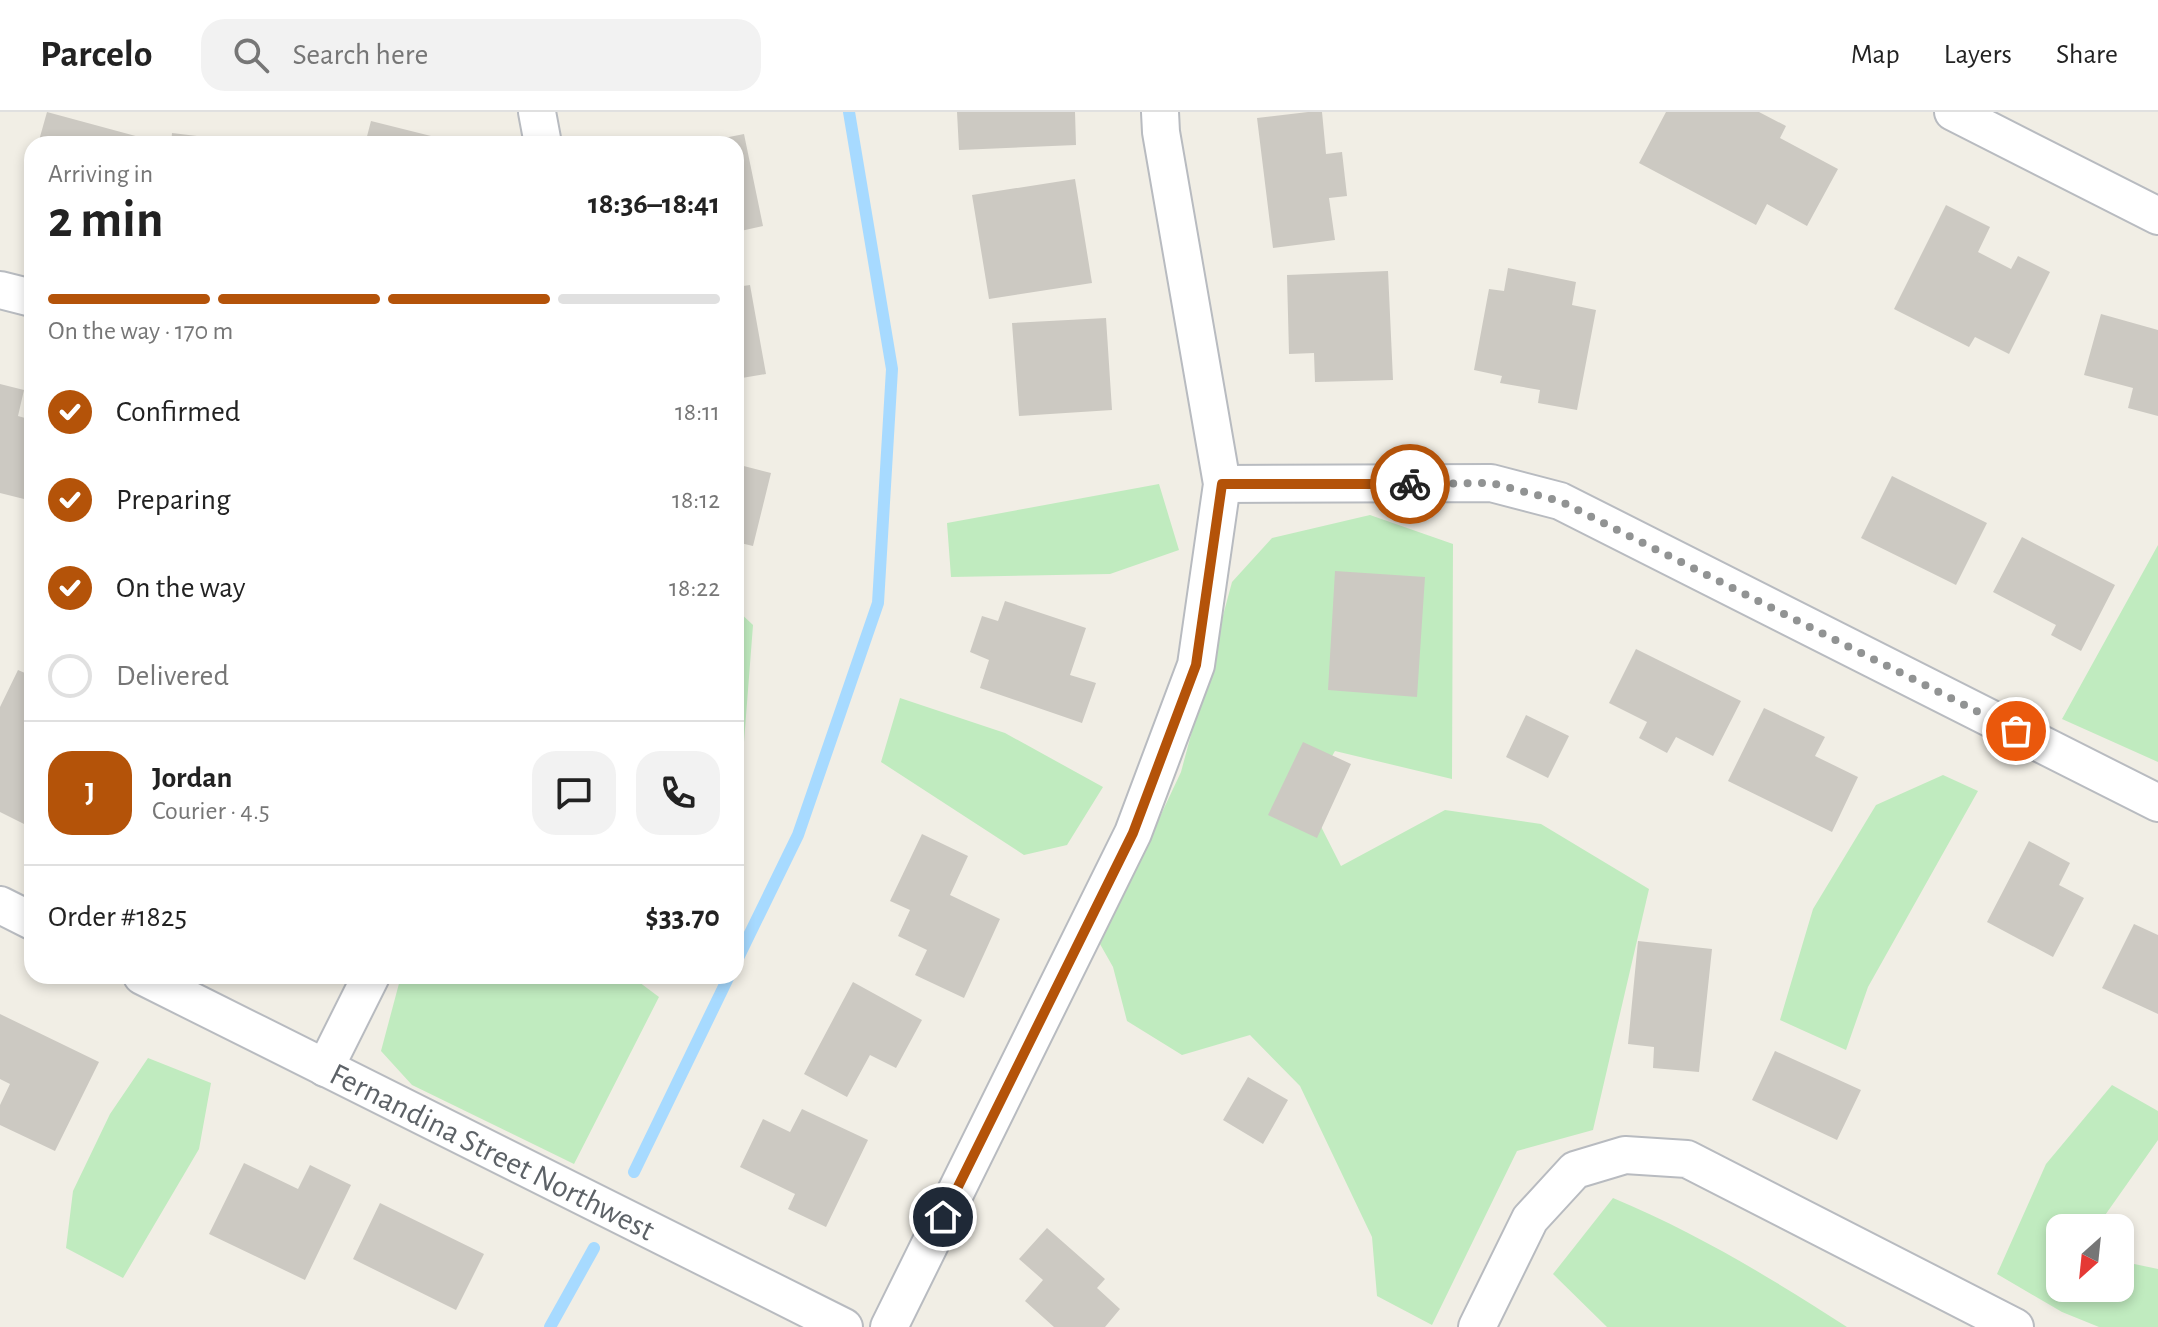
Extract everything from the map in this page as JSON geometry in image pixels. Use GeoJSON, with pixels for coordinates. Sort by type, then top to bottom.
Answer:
{"type":"FeatureCollection","features":[{"type":"Feature","properties":{"kind":"street"},"geometry":{"type":"LineString","coordinates":[[537,112],[542,136]]}},
{"type":"Feature","properties":{"kind":"street"},"geometry":{"type":"LineString","coordinates":[[889,1327],[1133,833],[1196,665],[1222,484],[1160,112]]}},
{"type":"Feature","properties":{"kind":"street"},"geometry":{"type":"LineString","coordinates":[[1953,112],[2158,216]]}},
{"type":"Feature","properties":{"kind":"street"},"geometry":{"type":"LineString","coordinates":[[0,290],[24,296]]}},
{"type":"Feature","properties":{"kind":"street"},"geometry":{"type":"LineString","coordinates":[[1222,484],[1491,483],[1560,501],[2158,803]]}},
{"type":"Feature","properties":{"kind":"street"},"geometry":{"type":"LineString","coordinates":[[0,905],[24,917]]}},
{"type":"Feature","properties":{"kind":"street","name":"Fernandina Street Northwest"},"geometry":{"type":"LineString","coordinates":[[158,984],[844,1327]]}},
{"type":"Feature","properties":{"kind":"street"},"geometry":{"type":"LineString","coordinates":[[325,1068],[367,984]]}},
{"type":"Feature","properties":{"kind":"street"},"geometry":{"type":"LineString","coordinates":[[1477,1327],[1530,1219],[1575,1170],[1625,1155],[1687,1159],[2015,1327]]}},
{"type":"Feature","properties":{"kind":"green space"},"geometry":{"type":"Polygon","coordinates":[[[1159,484],[1179,550],[1110,574],[951,577],[947,523],[1159,484]]]}},
{"type":"Feature","properties":{"kind":"green space"},"geometry":{"type":"Polygon","coordinates":[[[1370,515],[1453,544],[1452,779],[1335,751],[1307,799],[1341,866],[1445,810],[1541,824],[1649,889],[1593,1130],[1517,1151],[1432,1325],[1377,1296],[1372,1237],[1300,1086],[1250,1035],[1182,1055],[1127,1021],[1113,967],[1100,944],[1181,772],[1232,582],[1272,538],[1370,515]]]}},
{"type":"Feature","properties":{"kind":"green space"},"geometry":{"type":"Polygon","coordinates":[[[2158,545],[2158,762],[2062,719],[2158,545]]]}},
{"type":"Feature","properties":{"kind":"green space"},"geometry":{"type":"Polygon","coordinates":[[[744,617],[753,625],[744,742],[744,617]]]}},
{"type":"Feature","properties":{"kind":"green space"},"geometry":{"type":"Polygon","coordinates":[[[900,698],[1005,733],[1103,787],[1067,845],[1024,855],[881,762],[900,698]]]}},
{"type":"Feature","properties":{"kind":"green space"},"geometry":{"type":"Polygon","coordinates":[[[1943,775],[1978,791],[1868,987],[1846,1050],[1780,1020],[1813,909],[1876,805],[1943,775]]]}},
{"type":"Feature","properties":{"kind":"green space"},"geometry":{"type":"Polygon","coordinates":[[[399,984],[642,984],[659,997],[574,1164],[412,1085],[381,1051],[399,984]]]}},
{"type":"Feature","properties":{"kind":"green space"},"geometry":{"type":"Polygon","coordinates":[[[148,1058],[211,1083],[199,1149],[123,1278],[66,1248],[73,1191],[110,1114],[148,1058]]]}},
{"type":"Feature","properties":{"kind":"green space"},"geometry":{"type":"Polygon","coordinates":[[[2112,1085],[2158,1111],[2158,1140],[2106,1214],[2046,1214],[2046,1302],[2134,1302],[2134,1264],[2158,1269],[2158,1327],[2099,1327],[2062,1312],[1997,1274],[2046,1164],[2112,1085]]]}},
{"type":"Feature","properties":{"kind":"green space"},"geometry":{"type":"Polygon","coordinates":[[[1613,1198],[1733,1257],[1847,1327],[1607,1327],[1553,1274],[1613,1198]]]}},
{"type":"Feature","properties":{"kind":"building"},"geometry":{"type":"Polygon","coordinates":[[[47,112],[136,136],[40,136],[47,112]]]}},
{"type":"Feature","properties":{"kind":"building"},"geometry":{"type":"Polygon","coordinates":[[[957,112],[1075,112],[1076,145],[959,150],[957,112]]]}},
{"type":"Feature","properties":{"kind":"building"},"geometry":{"type":"Polygon","coordinates":[[[1322,112],[1326,154],[1342,152],[1347,196],[1329,198],[1335,240],[1273,248],[1257,118],[1322,112]]]}},
{"type":"Feature","properties":{"kind":"building"},"geometry":{"type":"Polygon","coordinates":[[[1666,112],[1759,112],[1786,126],[1780,138],[1838,169],[1807,226],[1767,204],[1756,225],[1639,163],[1666,112]]]}},
{"type":"Feature","properties":{"kind":"building"},"geometry":{"type":"Polygon","coordinates":[[[371,121],[431,136],[367,136],[371,121]]]}},
{"type":"Feature","properties":{"kind":"building"},"geometry":{"type":"Polygon","coordinates":[[[744,134],[763,226],[744,230],[744,136],[734,136],[744,134]]]}},
{"type":"Feature","properties":{"kind":"building"},"geometry":{"type":"Polygon","coordinates":[[[1075,179],[1092,283],[989,299],[972,195],[1075,179]]]}},
{"type":"Feature","properties":{"kind":"building"},"geometry":{"type":"Polygon","coordinates":[[[1946,205],[1990,227],[1978,252],[2011,269],[2018,256],[2050,272],[2009,354],[1975,337],[1969,347],[1894,309],[1946,205]]]}},
{"type":"Feature","properties":{"kind":"building"},"geometry":{"type":"Polygon","coordinates":[[[1508,268],[1576,282],[1572,305],[1596,310],[1577,410],[1538,403],[1540,390],[1500,383],[1502,376],[1474,370],[1489,289],[1504,291],[1508,268]]]}},
{"type":"Feature","properties":{"kind":"building"},"geometry":{"type":"Polygon","coordinates":[[[1388,271],[1393,380],[1315,382],[1314,353],[1289,354],[1287,275],[1388,271]]]}},
{"type":"Feature","properties":{"kind":"building"},"geometry":{"type":"Polygon","coordinates":[[[750,285],[766,374],[744,378],[744,286],[750,285]]]}},
{"type":"Feature","properties":{"kind":"building"},"geometry":{"type":"Polygon","coordinates":[[[2101,314],[2158,330],[2158,416],[2128,408],[2133,388],[2084,375],[2101,314]]]}},
{"type":"Feature","properties":{"kind":"building"},"geometry":{"type":"Polygon","coordinates":[[[1106,318],[1112,410],[1019,416],[1012,323],[1106,318]]]}},
{"type":"Feature","properties":{"kind":"building"},"geometry":{"type":"Polygon","coordinates":[[[0,384],[24,390],[18,416],[24,418],[24,499],[0,493],[0,384]]]}},
{"type":"Feature","properties":{"kind":"building"},"geometry":{"type":"Polygon","coordinates":[[[744,466],[771,473],[753,546],[744,544],[744,466]]]}},
{"type":"Feature","properties":{"kind":"building"},"geometry":{"type":"Polygon","coordinates":[[[1892,476],[1987,523],[1956,585],[1861,538],[1892,476]]]}},
{"type":"Feature","properties":{"kind":"building"},"geometry":{"type":"Polygon","coordinates":[[[2022,537],[2115,585],[2081,651],[2051,635],[2056,625],[1993,592],[2022,537]]]}},
{"type":"Feature","properties":{"kind":"building"},"geometry":{"type":"Polygon","coordinates":[[[1335,571],[1425,577],[1417,697],[1328,690],[1335,571]]]}},
{"type":"Feature","properties":{"kind":"building"},"geometry":{"type":"Polygon","coordinates":[[[1005,601],[1086,628],[1070,675],[1096,683],[1082,723],[980,688],[989,660],[970,652],[982,616],[998,621],[1005,601]]]}},
{"type":"Feature","properties":{"kind":"building"},"geometry":{"type":"Polygon","coordinates":[[[1636,649],[1741,701],[1713,756],[1676,737],[1667,753],[1639,738],[1647,722],[1609,703],[1636,649]]]}},
{"type":"Feature","properties":{"kind":"building"},"geometry":{"type":"Polygon","coordinates":[[[18,670],[24,673],[24,824],[0,812],[0,707],[18,670]]]}},
{"type":"Feature","properties":{"kind":"building"},"geometry":{"type":"Polygon","coordinates":[[[1764,708],[1825,737],[1815,756],[1858,777],[1832,832],[1728,781],[1764,708]]]}},
{"type":"Feature","properties":{"kind":"building"},"geometry":{"type":"Polygon","coordinates":[[[1526,715],[1569,736],[1548,778],[1506,757],[1526,715]]]}},
{"type":"Feature","properties":{"kind":"building"},"geometry":{"type":"Polygon","coordinates":[[[1303,742],[1351,764],[1317,838],[1268,815],[1303,742]]]}},
{"type":"Feature","properties":{"kind":"building"},"geometry":{"type":"Polygon","coordinates":[[[922,834],[968,856],[950,895],[1000,919],[964,998],[915,975],[927,950],[898,936],[910,910],[890,901],[922,834]]]}},
{"type":"Feature","properties":{"kind":"building"},"geometry":{"type":"Polygon","coordinates":[[[2029,841],[2070,863],[2059,885],[2084,898],[2053,957],[1987,922],[2029,841]]]}},
{"type":"Feature","properties":{"kind":"building"},"geometry":{"type":"Polygon","coordinates":[[[2134,924],[2158,935],[2158,1014],[2102,988],[2134,924]]]}},
{"type":"Feature","properties":{"kind":"building"},"geometry":{"type":"Polygon","coordinates":[[[1638,941],[1712,949],[1699,1072],[1653,1068],[1654,1047],[1628,1044],[1638,941]]]}},
{"type":"Feature","properties":{"kind":"building"},"geometry":{"type":"Polygon","coordinates":[[[853,982],[922,1020],[896,1068],[870,1055],[847,1097],[804,1074],[853,982]]]}},
{"type":"Feature","properties":{"kind":"building"},"geometry":{"type":"Polygon","coordinates":[[[0,1014],[99,1062],[55,1151],[0,1125],[0,1105],[10,1084],[0,1079],[0,1014]]]}},
{"type":"Feature","properties":{"kind":"building"},"geometry":{"type":"Polygon","coordinates":[[[1775,1051],[1861,1090],[1837,1140],[1752,1100],[1775,1051]]]}},
{"type":"Feature","properties":{"kind":"building"},"geometry":{"type":"Polygon","coordinates":[[[1248,1077],[1288,1100],[1263,1144],[1223,1120],[1248,1077]]]}},
{"type":"Feature","properties":{"kind":"building"},"geometry":{"type":"Polygon","coordinates":[[[802,1109],[868,1140],[826,1227],[788,1209],[795,1194],[740,1167],[763,1119],[790,1132],[802,1109]]]}},
{"type":"Feature","properties":{"kind":"building"},"geometry":{"type":"Polygon","coordinates":[[[244,1163],[298,1189],[310,1165],[351,1185],[305,1280],[209,1234],[244,1163]]]}},
{"type":"Feature","properties":{"kind":"building"},"geometry":{"type":"Polygon","coordinates":[[[380,1203],[484,1254],[456,1310],[353,1259],[380,1203]]]}},
{"type":"Feature","properties":{"kind":"building"},"geometry":{"type":"Polygon","coordinates":[[[1047,1228],[1105,1279],[1097,1288],[1120,1309],[1105,1327],[1054,1327],[1025,1301],[1043,1280],[1019,1259],[1047,1228]]]}},
{"type":"Feature","properties":{"kind":"waterway"},"geometry":{"type":"LineString","coordinates":[[744,946],[798,835],[878,603],[892,369],[849,112]]}},
{"type":"Feature","properties":{"kind":"waterway"},"geometry":{"type":"LineString","coordinates":[[634,1172],[725,984]]}},
{"type":"Feature","properties":{"kind":"waterway"},"geometry":{"type":"LineString","coordinates":[[550,1327],[594,1248]]}},
{"type":"Feature","properties":{"kind":"way so far"},"geometry":{"type":"LineString","coordinates":[[1410,484],[1491,483],[1560,501],[2016,731]]}},
{"type":"Feature","properties":{"kind":"route"},"geometry":{"type":"LineString","coordinates":[[943,1217],[1133,833],[1196,665],[1222,484],[1410,484]]}}]}
